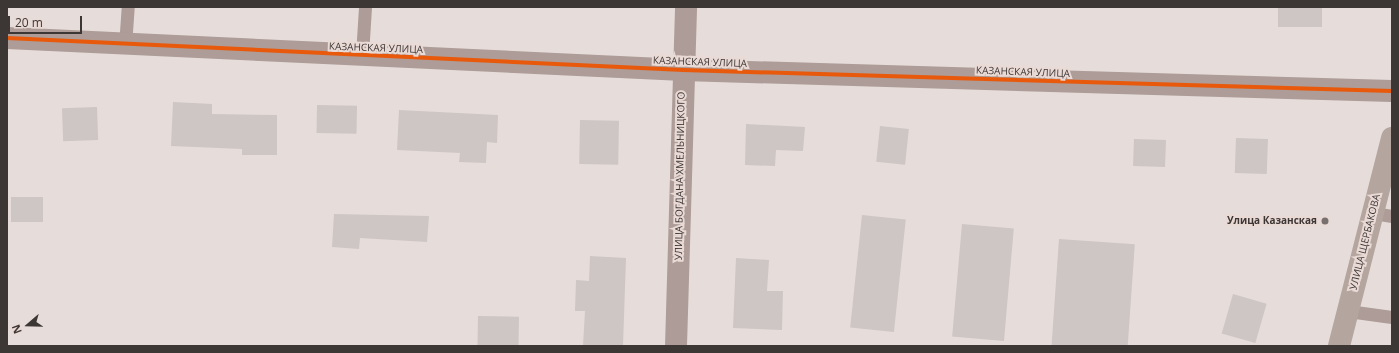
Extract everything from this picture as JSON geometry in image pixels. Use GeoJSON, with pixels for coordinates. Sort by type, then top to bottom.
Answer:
{"type":"FeatureCollection","features":[{"type":"Feature","properties":{"kind":"main road","name":"УЛИЦА ЩЕРБАКОВА"},"geometry":{"type":"LineString","coordinates":[[1339,346],[1348,311],[1382,215],[1392,138]]}},
{"type":"Feature","properties":{"kind":"street","name":"УЛИЦА БОГДАНА ХМЕЛЬНИЦКОГО"},"geometry":{"type":"LineString","coordinates":[[676,346],[686,7]]}},
{"type":"Feature","properties":{"kind":"street","name":"КАЗАНСКАЯ УЛИЦА"},"geometry":{"type":"LineString","coordinates":[[7,38],[125,46],[683,70],[1392,91]]}},
{"type":"Feature","properties":{"kind":"lane"},"geometry":{"type":"LineString","coordinates":[[125,46],[128,7]]}},
{"type":"Feature","properties":{"kind":"lane"},"geometry":{"type":"LineString","coordinates":[[362,55],[365,7]]}},
{"type":"Feature","properties":{"kind":"lane"},"geometry":{"type":"LineString","coordinates":[[1348,311],[1392,317]]}},
{"type":"Feature","properties":{"kind":"building"},"geometry":{"type":"Polygon","coordinates":[[[1278,7],[1322,7],[1322,27],[1278,27],[1278,7]]]}},
{"type":"Feature","properties":{"kind":"building"},"geometry":{"type":"Polygon","coordinates":[[[173,102],[212,104],[212,114],[277,115],[277,155],[242,155],[242,149],[171,146],[173,102]]]}},
{"type":"Feature","properties":{"kind":"building"},"geometry":{"type":"Polygon","coordinates":[[[317,105],[357,106],[357,134],[317,133],[317,105]]]}},
{"type":"Feature","properties":{"kind":"building"},"geometry":{"type":"Polygon","coordinates":[[[97,107],[98,140],[63,141],[62,108],[97,107]]]}},
{"type":"Feature","properties":{"kind":"building"},"geometry":{"type":"Polygon","coordinates":[[[399,110],[498,115],[497,143],[487,142],[486,163],[459,162],[460,153],[397,150],[399,110]]]}},
{"type":"Feature","properties":{"kind":"building"},"geometry":{"type":"Polygon","coordinates":[[[580,120],[619,121],[618,165],[579,164],[580,120]]]}},
{"type":"Feature","properties":{"kind":"building"},"geometry":{"type":"Polygon","coordinates":[[[746,124],[805,127],[803,151],[776,150],[775,166],[745,165],[746,124]]]}},
{"type":"Feature","properties":{"kind":"building"},"geometry":{"type":"Polygon","coordinates":[[[880,126],[909,129],[905,165],[876,162],[880,126]]]}},
{"type":"Feature","properties":{"kind":"building"},"geometry":{"type":"Polygon","coordinates":[[[1236,138],[1268,139],[1267,174],[1235,173],[1236,138]]]}},
{"type":"Feature","properties":{"kind":"building"},"geometry":{"type":"Polygon","coordinates":[[[1134,139],[1166,140],[1165,167],[1133,166],[1134,139]]]}},
{"type":"Feature","properties":{"kind":"building"},"geometry":{"type":"Polygon","coordinates":[[[11,197],[43,197],[43,222],[11,222],[11,197]]]}},
{"type":"Feature","properties":{"kind":"building"},"geometry":{"type":"Polygon","coordinates":[[[334,214],[429,216],[427,242],[360,238],[359,249],[332,247],[334,214]]]}},
{"type":"Feature","properties":{"kind":"building"},"geometry":{"type":"Polygon","coordinates":[[[862,215],[906,220],[894,332],[850,327],[862,215]]]}},
{"type":"Feature","properties":{"kind":"building"},"geometry":{"type":"Polygon","coordinates":[[[962,224],[1014,229],[1004,341],[952,337],[962,224]]]}},
{"type":"Feature","properties":{"kind":"building"},"geometry":{"type":"Polygon","coordinates":[[[1059,239],[1135,244],[1128,346],[1052,346],[1059,239]]]}},
{"type":"Feature","properties":{"kind":"building"},"geometry":{"type":"Polygon","coordinates":[[[590,256],[626,258],[623,346],[583,346],[585,311],[575,311],[576,280],[589,281],[590,256]]]}},
{"type":"Feature","properties":{"kind":"building"},"geometry":{"type":"Polygon","coordinates":[[[736,258],[769,260],[767,291],[783,291],[782,330],[733,328],[736,258]]]}},
{"type":"Feature","properties":{"kind":"building"},"geometry":{"type":"Polygon","coordinates":[[[1233,294],[1267,304],[1255,343],[1222,333],[1233,294]]]}},
{"type":"Feature","properties":{"kind":"building"},"geometry":{"type":"Polygon","coordinates":[[[478,316],[519,317],[518,346],[477,346],[478,316]]]}},
{"type":"Feature","properties":{"kind":"cycle path"},"geometry":{"type":"LineString","coordinates":[[7,38],[683,70],[1392,91]]}},
{"type":"Feature","properties":{"kind":"place","name":"Улица Казанская"},"geometry":{"type":"Point","coordinates":[1325,221]}}]}
